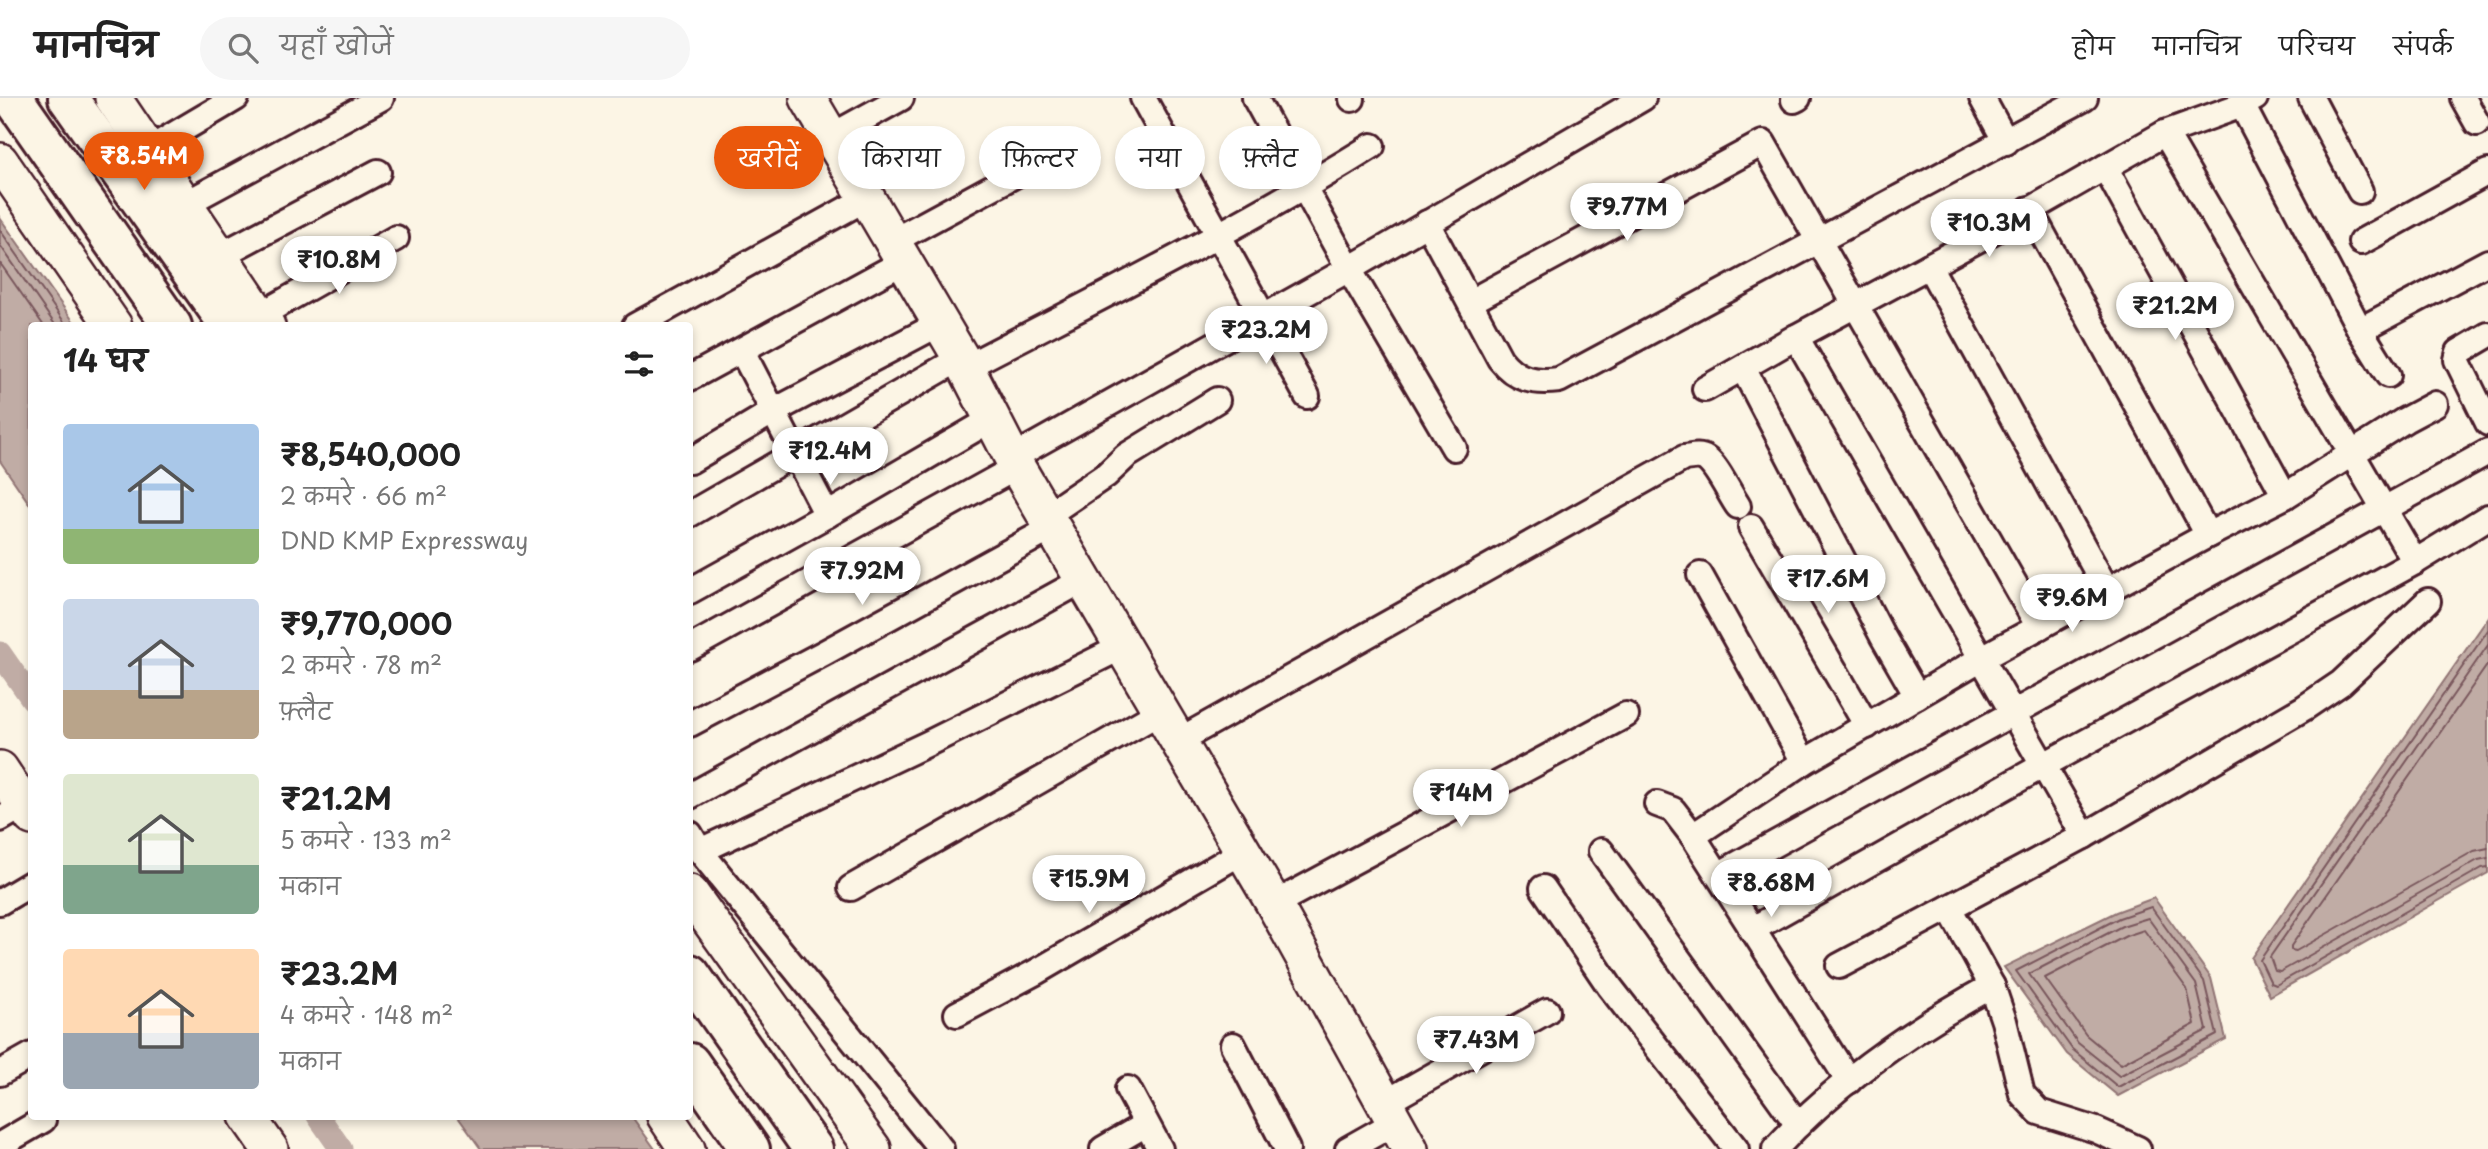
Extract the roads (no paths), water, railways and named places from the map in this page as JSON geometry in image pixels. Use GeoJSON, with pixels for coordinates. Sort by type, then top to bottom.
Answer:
{"type":"FeatureCollection","features":[{"type":"Feature","properties":{"kind":"highway"},"geometry":{"type":"LineString","coordinates":[[13,98],[169,322]]}},
{"type":"Feature","properties":{"kind":"highway"},"geometry":{"type":"LineString","coordinates":[[68,98],[252,322]]}},
{"type":"Feature","properties":{"kind":"highway"},"geometry":{"type":"LineString","coordinates":[[693,978],[813,1149]]}},
{"type":"Feature","properties":{"kind":"highway"},"geometry":{"type":"LineString","coordinates":[[693,1067],[750,1149]]}},
{"type":"Feature","properties":{"kind":"street"},"geometry":{"type":"LineString","coordinates":[[113,98],[220,255],[252,322],[396,238]]}},
{"type":"Feature","properties":{"kind":"street"},"geometry":{"type":"LineString","coordinates":[[148,149],[236,98]]}},
{"type":"Feature","properties":{"kind":"street"},"geometry":{"type":"LineString","coordinates":[[185,204],[381,98]]}},
{"type":"Feature","properties":{"kind":"street"},"geometry":{"type":"LineString","coordinates":[[808,98],[941,323],[1014,463],[1274,904],[1396,1125]]}},
{"type":"Feature","properties":{"kind":"street"},"geometry":{"type":"LineString","coordinates":[[830,137],[901,98]]}},
{"type":"Feature","properties":{"kind":"street"},"geometry":{"type":"LineString","coordinates":[[1143,98],[1218,236],[1265,315],[1307,396]]}},
{"type":"Feature","properties":{"kind":"street"},"geometry":{"type":"LineString","coordinates":[[1255,98],[1270,126]]}},
{"type":"Feature","properties":{"kind":"street"},"geometry":{"type":"LineString","coordinates":[[693,646],[1643,98]]}},
{"type":"Feature","properties":{"kind":"street"},"geometry":{"type":"LineString","coordinates":[[1982,98],[2006,142]]}},
{"type":"Feature","properties":{"kind":"street"},"geometry":{"type":"LineString","coordinates":[[1427,223],[1508,369],[1527,380],[1559,380],[2085,98]]}},
{"type":"Feature","properties":{"kind":"street"},"geometry":{"type":"LineString","coordinates":[[2311,98],[2360,191]]}},
{"type":"Feature","properties":{"kind":"street"},"geometry":{"type":"LineString","coordinates":[[2463,98],[2477,123]]}},
{"type":"Feature","properties":{"kind":"street"},"geometry":{"type":"LineString","coordinates":[[1705,389],[2165,133],[2249,102],[2360,330],[2388,375]]}},
{"type":"Feature","properties":{"kind":"street"},"geometry":{"type":"LineString","coordinates":[[2165,133],[2415,562]]}},
{"type":"Feature","properties":{"kind":"street"},"geometry":{"type":"LineString","coordinates":[[1469,302],[1763,143],[2039,627]]}},
{"type":"Feature","properties":{"kind":"street"},"geometry":{"type":"LineString","coordinates":[[1322,177],[1372,146]]}},
{"type":"Feature","properties":{"kind":"street"},"geometry":{"type":"LineString","coordinates":[[0,161],[111,322]]}},
{"type":"Feature","properties":{"kind":"street"},"geometry":{"type":"LineString","coordinates":[[2105,167],[2285,496]]}},
{"type":"Feature","properties":{"kind":"street"},"geometry":{"type":"LineString","coordinates":[[220,255],[378,172]]}},
{"type":"Feature","properties":{"kind":"street"},"geometry":{"type":"LineString","coordinates":[[2361,242],[2488,172]]}},
{"type":"Feature","properties":{"kind":"street"},"geometry":{"type":"LineString","coordinates":[[693,377],[742,351],[997,189]]}},
{"type":"Feature","properties":{"kind":"street"},"geometry":{"type":"LineString","coordinates":[[693,512],[794,453],[963,363],[1218,236],[1302,189]]}},
{"type":"Feature","properties":{"kind":"street"},"geometry":{"type":"LineString","coordinates":[[1305,189],[1454,448]]}},
{"type":"Feature","properties":{"kind":"street"},"geometry":{"type":"LineString","coordinates":[[642,322],[867,198]]}},
{"type":"Feature","properties":{"kind":"street"},"geometry":{"type":"LineString","coordinates":[[2029,209],[2208,535]]}},
{"type":"Feature","properties":{"kind":"street"},"geometry":{"type":"LineString","coordinates":[[2360,330],[2488,262]]}},
{"type":"Feature","properties":{"kind":"street"},"geometry":{"type":"LineString","coordinates":[[1929,266],[2107,590]]}},
{"type":"Feature","properties":{"kind":"street"},"geometry":{"type":"LineString","coordinates":[[693,459],[774,411],[941,323]]}},
{"type":"Feature","properties":{"kind":"street"},"geometry":{"type":"LineString","coordinates":[[2488,335],[2459,352],[2457,360],[2488,423]]}},
{"type":"Feature","properties":{"kind":"street"},"geometry":{"type":"LineString","coordinates":[[1796,337],[2084,836]]}},
{"type":"Feature","properties":{"kind":"street"},"geometry":{"type":"LineString","coordinates":[[742,351],[827,515]]}},
{"type":"Feature","properties":{"kind":"street"},"geometry":{"type":"LineString","coordinates":[[1743,368],[1883,637],[1917,696]]}},
{"type":"Feature","properties":{"kind":"street"},"geometry":{"type":"LineString","coordinates":[[693,722],[824,653],[1050,521],[1126,456],[1217,400]]}},
{"type":"Feature","properties":{"kind":"street"},"geometry":{"type":"LineString","coordinates":[[1693,836],[1804,762],[1982,658],[2285,496],[2435,404]]}},
{"type":"Feature","properties":{"kind":"street"},"geometry":{"type":"LineString","coordinates":[[693,589],[992,419]]}},
{"type":"Feature","properties":{"kind":"street"},"geometry":{"type":"LineString","coordinates":[[1718,875],[2488,452]]}},
{"type":"Feature","properties":{"kind":"street"},"geometry":{"type":"LineString","coordinates":[[851,888],[1684,458],[1693,456],[1705,458],[1712,464],[1867,726]]}},
{"type":"Feature","properties":{"kind":"street"},"geometry":{"type":"LineString","coordinates":[[1751,930],[2044,765],[2415,562],[2488,517]]}},
{"type":"Feature","properties":{"kind":"street"},"geometry":{"type":"LineString","coordinates":[[1700,575],[1804,762]]}},
{"type":"Feature","properties":{"kind":"street"},"geometry":{"type":"LineString","coordinates":[[693,794],[1083,580]]}},
{"type":"Feature","properties":{"kind":"street"},"geometry":{"type":"LineString","coordinates":[[1839,966],[2084,836],[2304,708],[2341,683],[2428,601]]}},
{"type":"Feature","properties":{"kind":"street"},"geometry":{"type":"LineString","coordinates":[[941,1149],[695,843],[929,743],[1122,647]]}},
{"type":"Feature","properties":{"kind":"street"},"geometry":{"type":"LineString","coordinates":[[1274,904],[1626,715]]}},
{"type":"Feature","properties":{"kind":"street"},"geometry":{"type":"LineString","coordinates":[[0,769],[18,814]]}},
{"type":"Feature","properties":{"kind":"street"},"geometry":{"type":"LineString","coordinates":[[1657,804],[1673,810],[1693,836],[1849,1081]]}},
{"type":"Feature","properties":{"kind":"street"},"geometry":{"type":"LineString","coordinates":[[1601,851],[1798,1125]]}},
{"type":"Feature","properties":{"kind":"street"},"geometry":{"type":"LineString","coordinates":[[957,1014],[1036,972],[1241,852]]}},
{"type":"Feature","properties":{"kind":"street"},"geometry":{"type":"LineString","coordinates":[[0,902],[28,885]]}},
{"type":"Feature","properties":{"kind":"street"},"geometry":{"type":"LineString","coordinates":[[1543,888],[1610,987],[1736,1149]]}},
{"type":"Feature","properties":{"kind":"street"},"geometry":{"type":"LineString","coordinates":[[693,897],[873,1149]]}},
{"type":"Feature","properties":{"kind":"street"},"geometry":{"type":"LineString","coordinates":[[1949,908],[1992,986],[2004,1021],[2022,1094],[2032,1107],[2049,1117],[2096,1130],[2138,1149]]}},
{"type":"Feature","properties":{"kind":"street"},"geometry":{"type":"LineString","coordinates":[[1775,1149],[1798,1125],[1849,1081],[1920,1028],[1992,986]]}},
{"type":"Feature","properties":{"kind":"street"},"geometry":{"type":"LineString","coordinates":[[1348,1149],[1396,1125],[1547,1011]]}},
{"type":"Feature","properties":{"kind":"street"},"geometry":{"type":"LineString","coordinates":[[1233,1045],[1287,1149]]}},
{"type":"Feature","properties":{"kind":"street"},"geometry":{"type":"LineString","coordinates":[[0,1073],[28,1057]]}},
{"type":"Feature","properties":{"kind":"street"},"geometry":{"type":"LineString","coordinates":[[1128,1089],[1160,1149]]}},
{"type":"Feature","properties":{"kind":"street"},"geometry":{"type":"LineString","coordinates":[[0,1145],[43,1120]]}},
{"type":"Feature","properties":{"kind":"street"},"geometry":{"type":"LineString","coordinates":[[250,1120],[270,1149]]}},
{"type":"Feature","properties":{"kind":"street"},"geometry":{"type":"LineString","coordinates":[[668,1120],[687,1149]]}},
{"type":"Feature","properties":{"kind":"street"},"geometry":{"type":"LineString","coordinates":[[1103,1149],[1146,1124]]}},
{"type":"Feature","properties":{"kind":"water"},"geometry":{"type":"Polygon","coordinates":[[[0,218],[74,322],[28,322],[28,502],[0,461],[0,218]]]}},
{"type":"Feature","properties":{"kind":"water"},"geometry":{"type":"Polygon","coordinates":[[[2488,618],[2488,873],[2270,996],[2251,958],[2488,618]]]}},
{"type":"Feature","properties":{"kind":"water"},"geometry":{"type":"Polygon","coordinates":[[[2154,898],[2211,978],[2226,1039],[2118,1096],[2067,1054],[2004,967],[2116,912],[2154,898]]]}},
{"type":"Feature","properties":{"kind":"water"},"geometry":{"type":"Polygon","coordinates":[[[460,1120],[634,1120],[655,1149],[481,1149],[460,1120]]]}},
{"type":"Feature","properties":{"kind":"waterway"},"geometry":{"type":"LineString","coordinates":[[0,653],[28,693]]}},
{"type":"Feature","properties":{"kind":"waterway"},"geometry":{"type":"LineString","coordinates":[[321,1120],[341,1149]]}}]}
